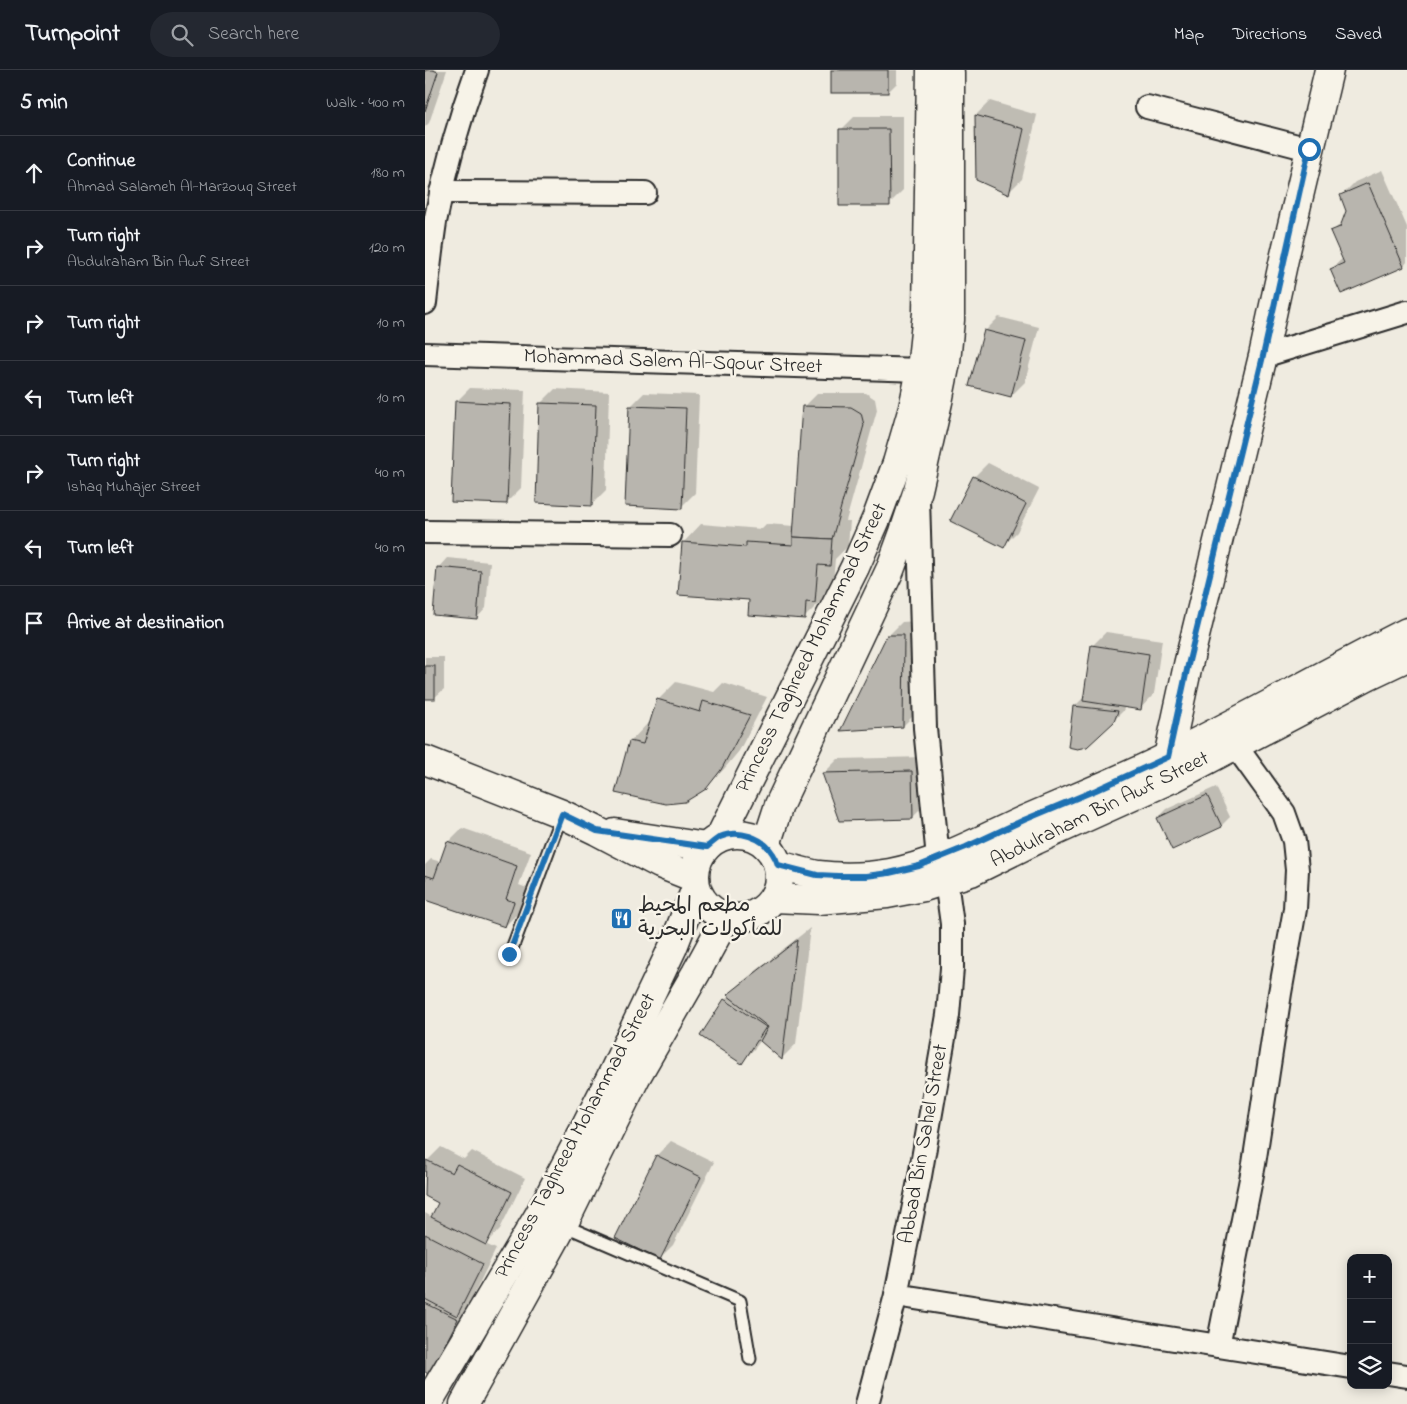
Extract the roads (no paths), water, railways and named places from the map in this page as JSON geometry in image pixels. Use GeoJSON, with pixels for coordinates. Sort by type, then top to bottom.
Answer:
{"type":"FeatureCollection","features":[{"type":"Feature","properties":{"kind":"street"},"geometry":{"type":"LineString","coordinates":[[425,303],[441,192],[477,70]]}},
{"type":"Feature","properties":{"kind":"street","name":"Princess Taghreed Mohammad Street"},"geometry":{"type":"LineString","coordinates":[[713,842],[855,567],[877,517],[897,463],[911,417],[921,370],[927,313],[931,70]]}},
{"type":"Feature","properties":{"kind":"street","name":"Princess Taghreed Mohammad Street"},"geometry":{"type":"LineString","coordinates":[[772,855],[779,805],[890,570],[904,532],[918,490],[938,402],[946,362],[950,320],[950,70]]}},
{"type":"Feature","properties":{"kind":"street"},"geometry":{"type":"LineString","coordinates":[[1170,767],[1190,655],[1263,356],[1309,149],[1329,70]]}},
{"type":"Feature","properties":{"kind":"street"},"geometry":{"type":"LineString","coordinates":[[1147,107],[1309,149]]}},
{"type":"Feature","properties":{"kind":"street"},"geometry":{"type":"LineString","coordinates":[[441,192],[645,193]]}},
{"type":"Feature","properties":{"kind":"street"},"geometry":{"type":"LineString","coordinates":[[1263,356],[1407,312]]}},
{"type":"Feature","properties":{"kind":"street","name":"Mohammad Salem Al-Sqour Street"},"geometry":{"type":"LineString","coordinates":[[425,354],[921,370]]}},
{"type":"Feature","properties":{"kind":"street","name":"Abbad Bin Sahel Street"},"geometry":{"type":"LineString","coordinates":[[867,1404],[896,1295],[920,1176],[948,1015],[952,968],[952,924],[942,869],[925,728],[918,490]]}},
{"type":"Feature","properties":{"kind":"street"},"geometry":{"type":"LineString","coordinates":[[425,532],[670,536]]}},
{"type":"Feature","properties":{"kind":"street","name":"Abdulraham Bin Awf Street"},"geometry":{"type":"LineString","coordinates":[[1170,767],[1361,655],[1407,632]]}},
{"type":"Feature","properties":{"kind":"street","name":"Abdulraham Bin Awf Street"},"geometry":{"type":"LineString","coordinates":[[774,898],[819,900],[849,898],[887,894],[924,887],[966,847],[1096,790],[1235,745],[1407,657]]}},
{"type":"Feature","properties":{"kind":"street"},"geometry":{"type":"LineString","coordinates":[[1218,1346],[1253,1164],[1295,909],[1297,870],[1294,841],[1284,813],[1235,745]]}},
{"type":"Feature","properties":{"kind":"street"},"geometry":{"type":"LineString","coordinates":[[425,760],[562,814],[695,883]]}},
{"type":"Feature","properties":{"kind":"street"},"geometry":{"type":"LineString","coordinates":[[597,831],[713,842]]}},
{"type":"Feature","properties":{"kind":"street"},"geometry":{"type":"LineString","coordinates":[[732,834],[745,834],[756,838],[772,855],[779,882],[774,898],[765,909],[753,916],[740,919],[726,918],[716,914],[700,898],[695,883],[696,867],[700,856],[713,842],[732,834]]}},
{"type":"Feature","properties":{"kind":"street","name":"Abdulraham Bin Awf Street"},"geometry":{"type":"LineString","coordinates":[[772,855],[817,875],[866,876],[919,866],[942,869]]}},
{"type":"Feature","properties":{"kind":"street","name":"Princess Taghreed Mohammad Street"},"geometry":{"type":"LineString","coordinates":[[427,1404],[539,1217],[614,1071],[673,947],[695,883]]}},
{"type":"Feature","properties":{"kind":"street","name":"Princess Taghreed Mohammad Street"},"geometry":{"type":"LineString","coordinates":[[464,1404],[563,1224],[636,1077],[697,973],[726,918]]}},
{"type":"Feature","properties":{"kind":"street"},"geometry":{"type":"LineString","coordinates":[[896,1295],[1347,1366]]}},
{"type":"Feature","properties":{"kind":"street"},"geometry":{"type":"LineString","coordinates":[[1392,1374],[1407,1376]]}},
{"type":"Feature","properties":{"kind":"lane"},"geometry":{"type":"LineString","coordinates":[[509,954],[562,814]]}},
{"type":"Feature","properties":{"kind":"lane"},"geometry":{"type":"LineString","coordinates":[[563,1224],[740,1301],[750,1359]]}},
{"type":"Feature","properties":{"kind":"place","name":"مطعم المحيط للمأكولات البحرية"},"geometry":{"type":"Point","coordinates":[622,918]}}]}
